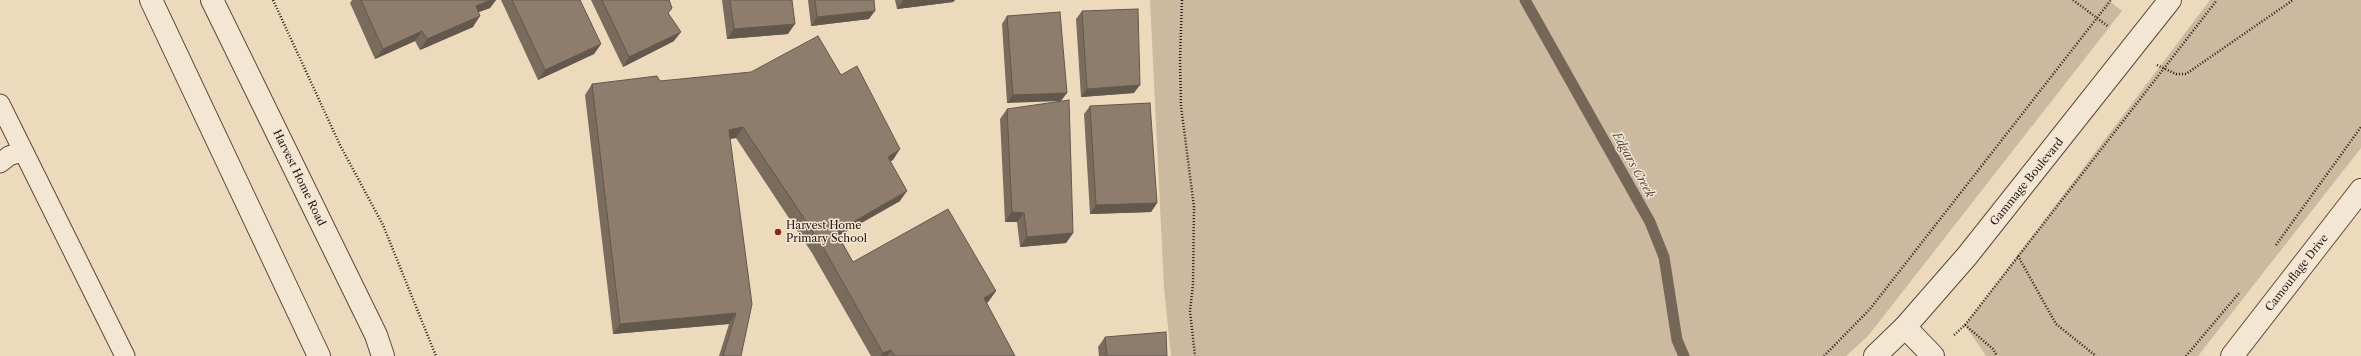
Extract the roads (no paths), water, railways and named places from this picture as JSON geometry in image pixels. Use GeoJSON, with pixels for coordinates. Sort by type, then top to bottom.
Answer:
{"type":"FeatureCollection","features":[{"type":"Feature","properties":{"kind":"street"},"geometry":{"type":"LineString","coordinates":[[151,0],[319,356]]}},
{"type":"Feature","properties":{"kind":"street","name":"Harvest Home Road"},"geometry":{"type":"LineString","coordinates":[[212,0],[376,335],[384,356]]}},
{"type":"Feature","properties":{"kind":"street","name":"Gammage Boulevard"},"geometry":{"type":"LineString","coordinates":[[1875,356],[1905,327],[1967,256],[2168,1]]}},
{"type":"Feature","properties":{"kind":"street","name":"Camouflage Drive"},"geometry":{"type":"LineString","coordinates":[[2232,356],[2361,190]]}},
{"type":"Feature","properties":{"kind":"street"},"geometry":{"type":"LineString","coordinates":[[1905,327],[1933,356]]}},
{"type":"Feature","properties":{"kind":"lane"},"geometry":{"type":"LineString","coordinates":[[0,104],[125,356]]}},
{"type":"Feature","properties":{"kind":"lane"},"geometry":{"type":"LineString","coordinates":[[0,163],[23,151]]}},
{"type":"Feature","properties":{"kind":"waterway","name":"Edgars Creek"},"geometry":{"type":"LineString","coordinates":[[1525,0],[1650,222],[1664,257],[1677,340],[1684,356]]}},
{"type":"Feature","properties":{"kind":"place","name":"Harvest Home Primary School"},"geometry":{"type":"Point","coordinates":[778,232]}}]}
